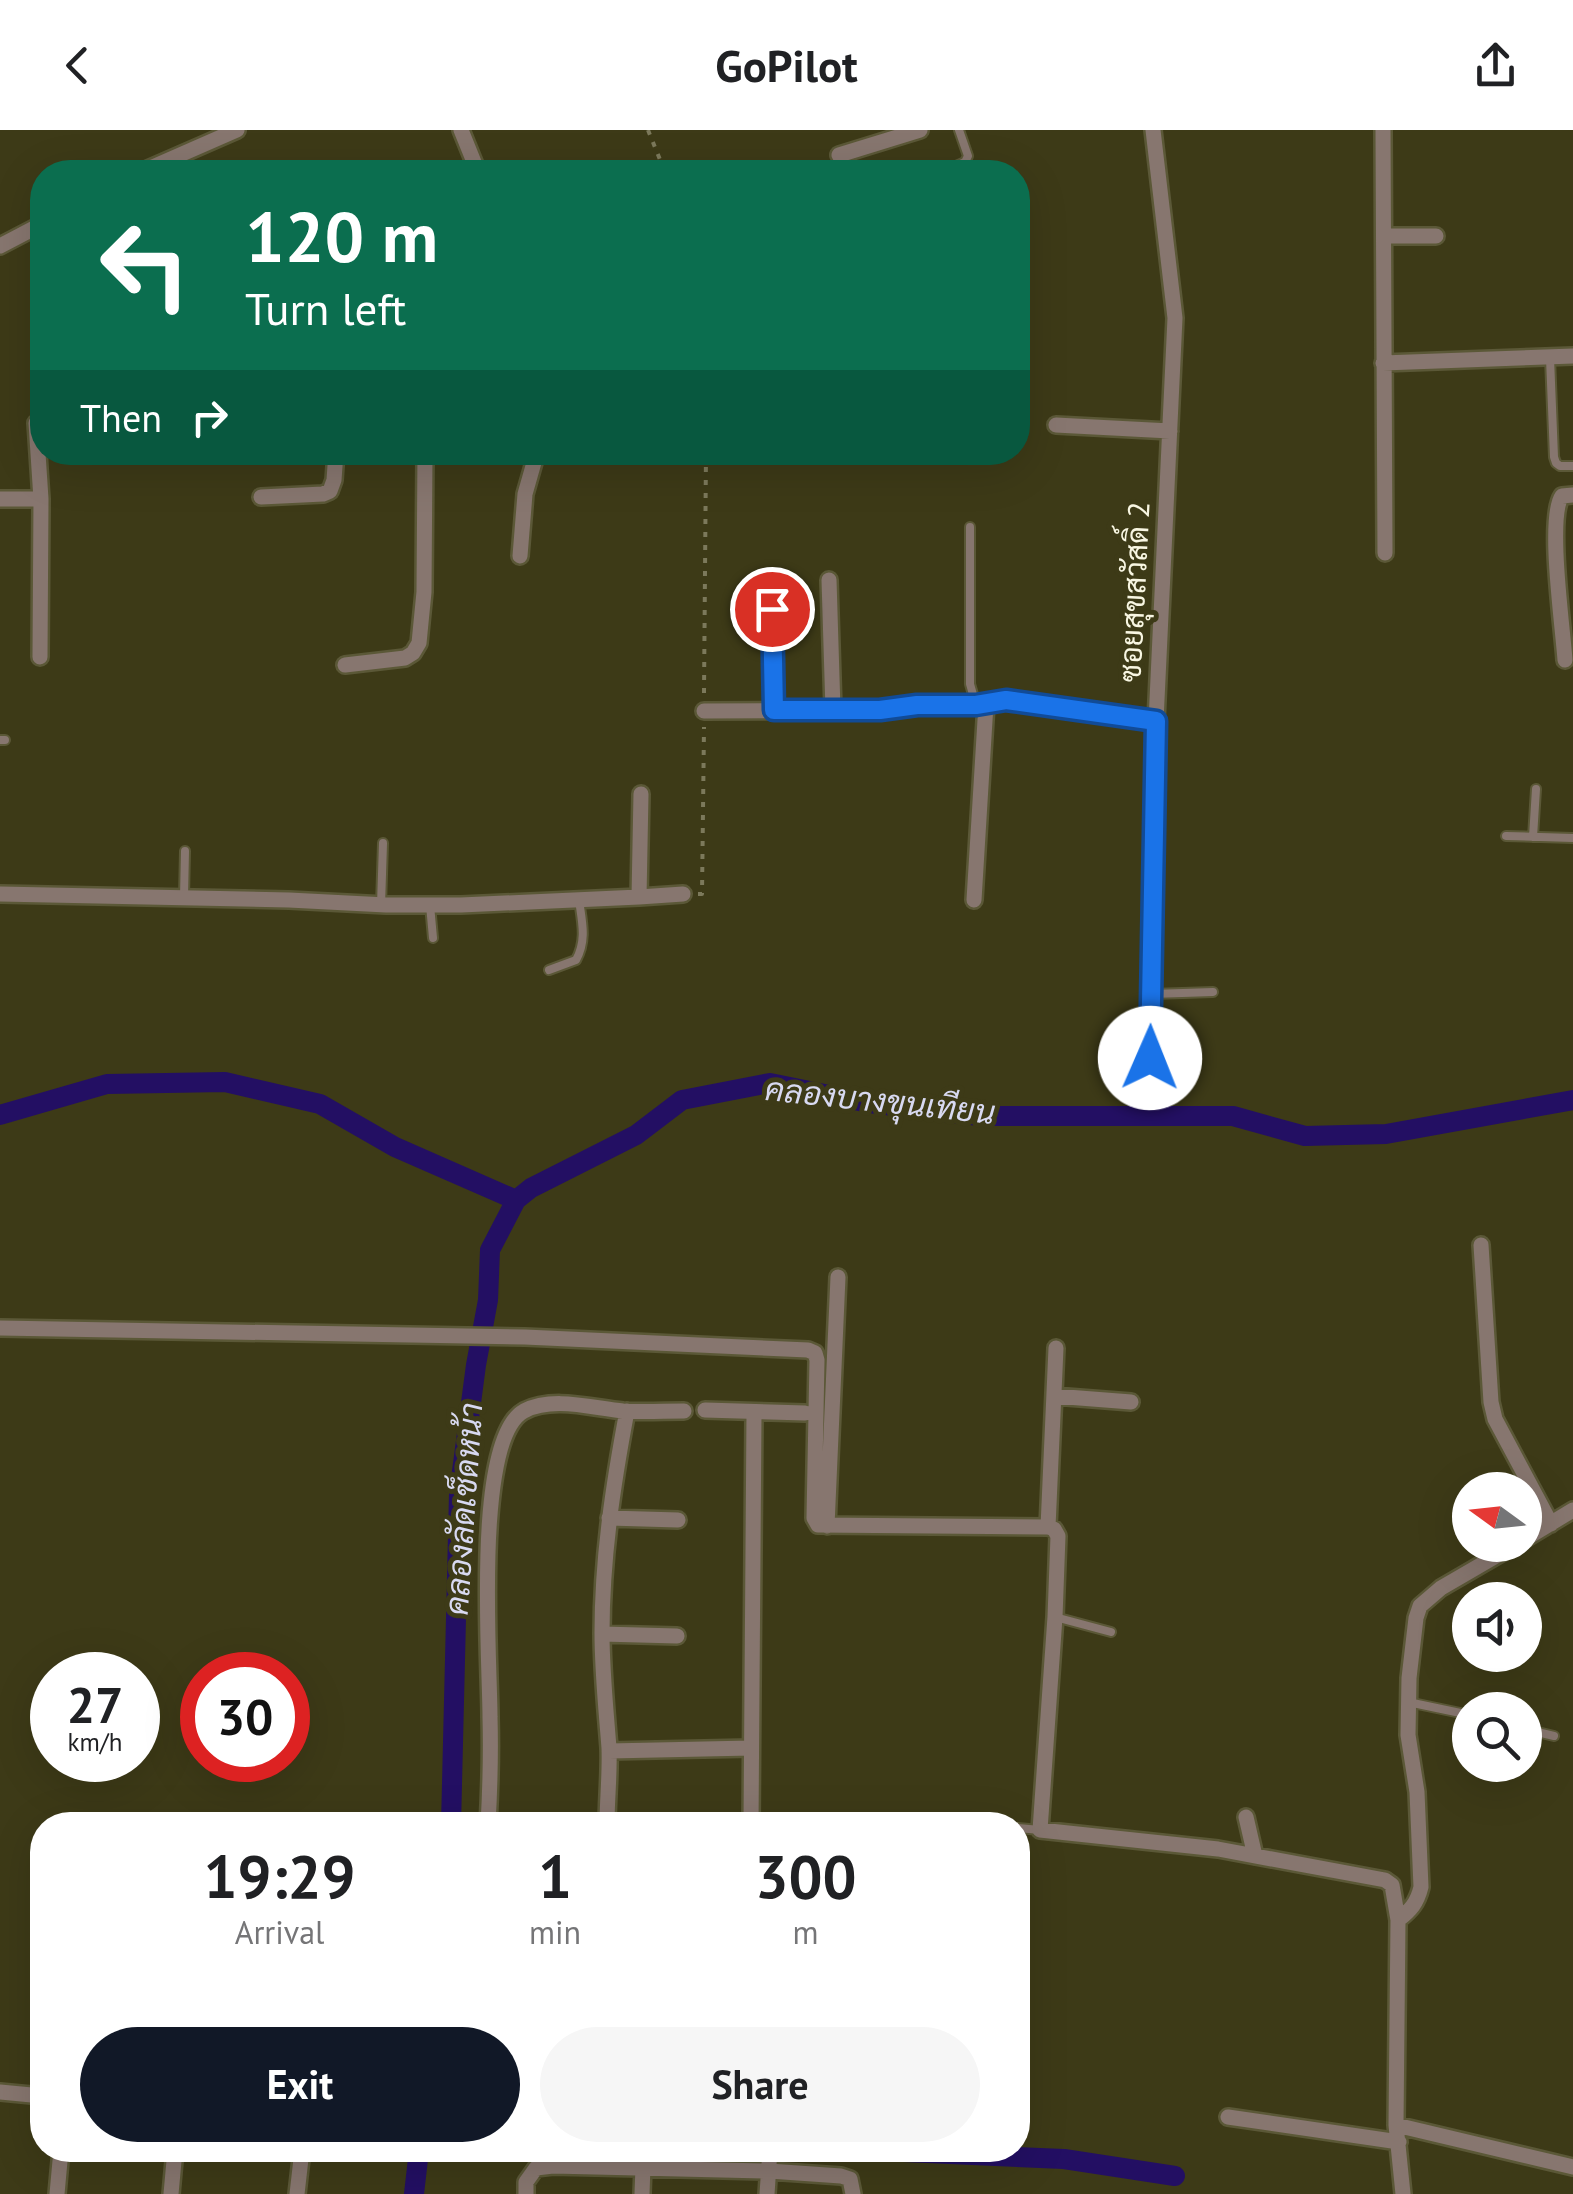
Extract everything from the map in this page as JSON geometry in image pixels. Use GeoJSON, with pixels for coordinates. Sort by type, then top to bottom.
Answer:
{"type":"FeatureCollection","features":[{"type":"Feature","properties":{"kind":"street"},"geometry":{"type":"LineString","coordinates":[[180,160],[237,130]]}},
{"type":"Feature","properties":{"kind":"street"},"geometry":{"type":"LineString","coordinates":[[462,130],[473,160]]}},
{"type":"Feature","properties":{"kind":"street"},"geometry":{"type":"LineString","coordinates":[[839,154],[918,130]]}},
{"type":"Feature","properties":{"kind":"street","name":"ซอยสุขสวัสดิ์ 2"},"geometry":{"type":"LineString","coordinates":[[1150,1058],[1156,721],[1175,318],[1153,130]]}},
{"type":"Feature","properties":{"kind":"street"},"geometry":{"type":"LineString","coordinates":[[1383,130],[1385,552]]}},
{"type":"Feature","properties":{"kind":"street"},"geometry":{"type":"LineString","coordinates":[[0,246],[30,230]]}},
{"type":"Feature","properties":{"kind":"street"},"geometry":{"type":"LineString","coordinates":[[1384,236],[1436,236]]}},
{"type":"Feature","properties":{"kind":"street"},"geometry":{"type":"LineString","coordinates":[[1382,363],[1573,356]]}},
{"type":"Feature","properties":{"kind":"street"},"geometry":{"type":"LineString","coordinates":[[1056,425],[1170,431]]}},
{"type":"Feature","properties":{"kind":"street"},"geometry":{"type":"LineString","coordinates":[[39,465],[40,657]]}},
{"type":"Feature","properties":{"kind":"street"},"geometry":{"type":"LineString","coordinates":[[261,497],[330,491],[335,465]]}},
{"type":"Feature","properties":{"kind":"street"},"geometry":{"type":"LineString","coordinates":[[345,665],[405,658],[414,653],[419,643],[424,592],[425,465]]}},
{"type":"Feature","properties":{"kind":"street"},"geometry":{"type":"LineString","coordinates":[[520,556],[525,494],[533,465]]}},
{"type":"Feature","properties":{"kind":"street"},"geometry":{"type":"LineString","coordinates":[[1566,660],[1556,508],[1562,496],[1573,494]]}},
{"type":"Feature","properties":{"kind":"street"},"geometry":{"type":"LineString","coordinates":[[0,499],[41,499]]}},
{"type":"Feature","properties":{"kind":"street"},"geometry":{"type":"LineString","coordinates":[[829,580],[833,710]]}},
{"type":"Feature","properties":{"kind":"street"},"geometry":{"type":"LineString","coordinates":[[704,711],[880,710],[1006,700],[1156,721]]}},
{"type":"Feature","properties":{"kind":"street"},"geometry":{"type":"LineString","coordinates":[[974,900],[981,704]]}},
{"type":"Feature","properties":{"kind":"street"},"geometry":{"type":"LineString","coordinates":[[639,897],[641,794]]}},
{"type":"Feature","properties":{"kind":"street"},"geometry":{"type":"LineString","coordinates":[[0,894],[430,905],[683,894]]}},
{"type":"Feature","properties":{"kind":"street"},"geometry":{"type":"LineString","coordinates":[[1481,1245],[1495,1419],[1551,1524]]}},
{"type":"Feature","properties":{"kind":"street"},"geometry":{"type":"LineString","coordinates":[[827,1526],[838,1277]]}},
{"type":"Feature","properties":{"kind":"street"},"geometry":{"type":"LineString","coordinates":[[0,1328],[525,1337],[816,1353],[814,1518],[818,1525],[1048,1527],[1058,1536],[1040,1830],[1218,1850],[1385,1880],[1392,1885],[1398,1920],[1396,2125],[1403,2194]]}},
{"type":"Feature","properties":{"kind":"street"},"geometry":{"type":"LineString","coordinates":[[1048,1527],[1056,1348]]}},
{"type":"Feature","properties":{"kind":"street"},"geometry":{"type":"LineString","coordinates":[[1054,1396],[1131,1402]]}},
{"type":"Feature","properties":{"kind":"street"},"geometry":{"type":"LineString","coordinates":[[488,1812],[486,1563],[494,1478],[510,1422],[538,1406],[560,1404],[684,1412]]}},
{"type":"Feature","properties":{"kind":"street"},"geometry":{"type":"LineString","coordinates":[[705,1410],[805,1413]]}},
{"type":"Feature","properties":{"kind":"street"},"geometry":{"type":"LineString","coordinates":[[607,1812],[609,1750],[602,1634],[609,1518],[627,1411]]}},
{"type":"Feature","properties":{"kind":"street"},"geometry":{"type":"LineString","coordinates":[[751,1812],[754,1412]]}},
{"type":"Feature","properties":{"kind":"street"},"geometry":{"type":"LineString","coordinates":[[1542,1529],[1573,1510]]}},
{"type":"Feature","properties":{"kind":"street"},"geometry":{"type":"LineString","coordinates":[[609,1518],[678,1520]]}},
{"type":"Feature","properties":{"kind":"street"},"geometry":{"type":"LineString","coordinates":[[1398,1920],[1418,1901],[1421,1888],[1417,1792],[1408,1735],[1412,1632],[1420,1606],[1441,1588],[1486,1562]]}},
{"type":"Feature","properties":{"kind":"street"},"geometry":{"type":"LineString","coordinates":[[602,1634],[678,1636]]}},
{"type":"Feature","properties":{"kind":"street"},"geometry":{"type":"LineString","coordinates":[[609,1750],[752,1748]]}},
{"type":"Feature","properties":{"kind":"street"},"geometry":{"type":"LineString","coordinates":[[1246,1816],[1255,1856]]}},
{"type":"Feature","properties":{"kind":"street"},"geometry":{"type":"LineString","coordinates":[[0,2092],[30,2095]]}},
{"type":"Feature","properties":{"kind":"street"},"geometry":{"type":"LineString","coordinates":[[1228,2117],[1399,2142]]}},
{"type":"Feature","properties":{"kind":"street"},"geometry":{"type":"LineString","coordinates":[[1396,2125],[1573,2167]]}},
{"type":"Feature","properties":{"kind":"street"},"geometry":{"type":"LineString","coordinates":[[57,2194],[60,2162]]}},
{"type":"Feature","properties":{"kind":"street"},"geometry":{"type":"LineString","coordinates":[[171,2194],[174,2162]]}},
{"type":"Feature","properties":{"kind":"street"},"geometry":{"type":"LineString","coordinates":[[297,2194],[301,2162]]}},
{"type":"Feature","properties":{"kind":"street"},"geometry":{"type":"LineString","coordinates":[[526,2194],[526,2182],[536,2168],[716,2162]]}},
{"type":"Feature","properties":{"kind":"street"},"geometry":{"type":"LineString","coordinates":[[767,2194],[770,2162]]}},
{"type":"Feature","properties":{"kind":"street"},"geometry":{"type":"LineString","coordinates":[[783,2162],[850,2179],[854,2194]]}},
{"type":"Feature","properties":{"kind":"street"},"geometry":{"type":"LineString","coordinates":[[642,2194],[643,2166]]}},
{"type":"Feature","properties":{"kind":"lane"},"geometry":{"type":"LineString","coordinates":[[959,130],[966,160]]}},
{"type":"Feature","properties":{"kind":"lane"},"geometry":{"type":"LineString","coordinates":[[1550,358],[1554,457],[1560,466],[1573,466]]}},
{"type":"Feature","properties":{"kind":"lane"},"geometry":{"type":"LineString","coordinates":[[970,526],[970,684],[981,704]]}},
{"type":"Feature","properties":{"kind":"lane"},"geometry":{"type":"LineString","coordinates":[[772,575],[774,710]]}},
{"type":"Feature","properties":{"kind":"lane"},"geometry":{"type":"LineString","coordinates":[[1533,837],[1536,789]]}},
{"type":"Feature","properties":{"kind":"lane"},"geometry":{"type":"LineString","coordinates":[[1506,836],[1573,838]]}},
{"type":"Feature","properties":{"kind":"lane"},"geometry":{"type":"LineString","coordinates":[[381,905],[384,843]]}},
{"type":"Feature","properties":{"kind":"lane"},"geometry":{"type":"LineString","coordinates":[[184,851],[184,897]]}},
{"type":"Feature","properties":{"kind":"lane"},"geometry":{"type":"LineString","coordinates":[[550,970],[576,960],[583,948],[579,899]]}},
{"type":"Feature","properties":{"kind":"lane"},"geometry":{"type":"LineString","coordinates":[[430,905],[433,938]]}},
{"type":"Feature","properties":{"kind":"lane"},"geometry":{"type":"LineString","coordinates":[[1151,994],[1213,992]]}},
{"type":"Feature","properties":{"kind":"lane"},"geometry":{"type":"LineString","coordinates":[[1055,1617],[1110,1632]]}},
{"type":"Feature","properties":{"kind":"lane"},"geometry":{"type":"LineString","coordinates":[[1408,1702],[1452,1711]]}},
{"type":"Feature","properties":{"kind":"lane"},"geometry":{"type":"LineString","coordinates":[[1542,1733],[1554,1736]]}},
{"type":"Feature","properties":{"kind":"lane"},"geometry":{"type":"LineString","coordinates":[[1030,1829],[1040,1830]]}},
{"type":"Feature","properties":{"kind":"path"},"geometry":{"type":"LineString","coordinates":[[648,130],[660,160]]}},
{"type":"Feature","properties":{"kind":"path"},"geometry":{"type":"LineString","coordinates":[[683,894],[702,894],[706,465]]}},
{"type":"Feature","properties":{"kind":"waterway","name":"คลองบางขุนเทียน"},"geometry":{"type":"LineString","coordinates":[[0,1115],[107,1084],[225,1082],[320,1104],[395,1147],[516,1200]]}},
{"type":"Feature","properties":{"kind":"waterway","name":"คลองบางขุนเทียน"},"geometry":{"type":"LineString","coordinates":[[451,1812],[459,1494],[488,1300],[490,1250],[516,1200],[531,1188],[636,1135],[682,1100],[770,1083],[869,1103],[979,1116],[1233,1116],[1305,1136],[1386,1134],[1573,1100]]}},
{"type":"Feature","properties":{"kind":"waterway"},"geometry":{"type":"LineString","coordinates":[[1030,2158],[1175,2176]]}},
{"type":"Feature","properties":{"kind":"waterway","name":"คลองลัดเช็ดหน้า"},"geometry":{"type":"LineString","coordinates":[[414,2194],[418,2162]]}},
{"type":"Feature","properties":{"kind":"route"},"geometry":{"type":"LineString","coordinates":[[772,609],[774,710],[880,710],[1006,700],[1156,721],[1150,1058]]}}]}
